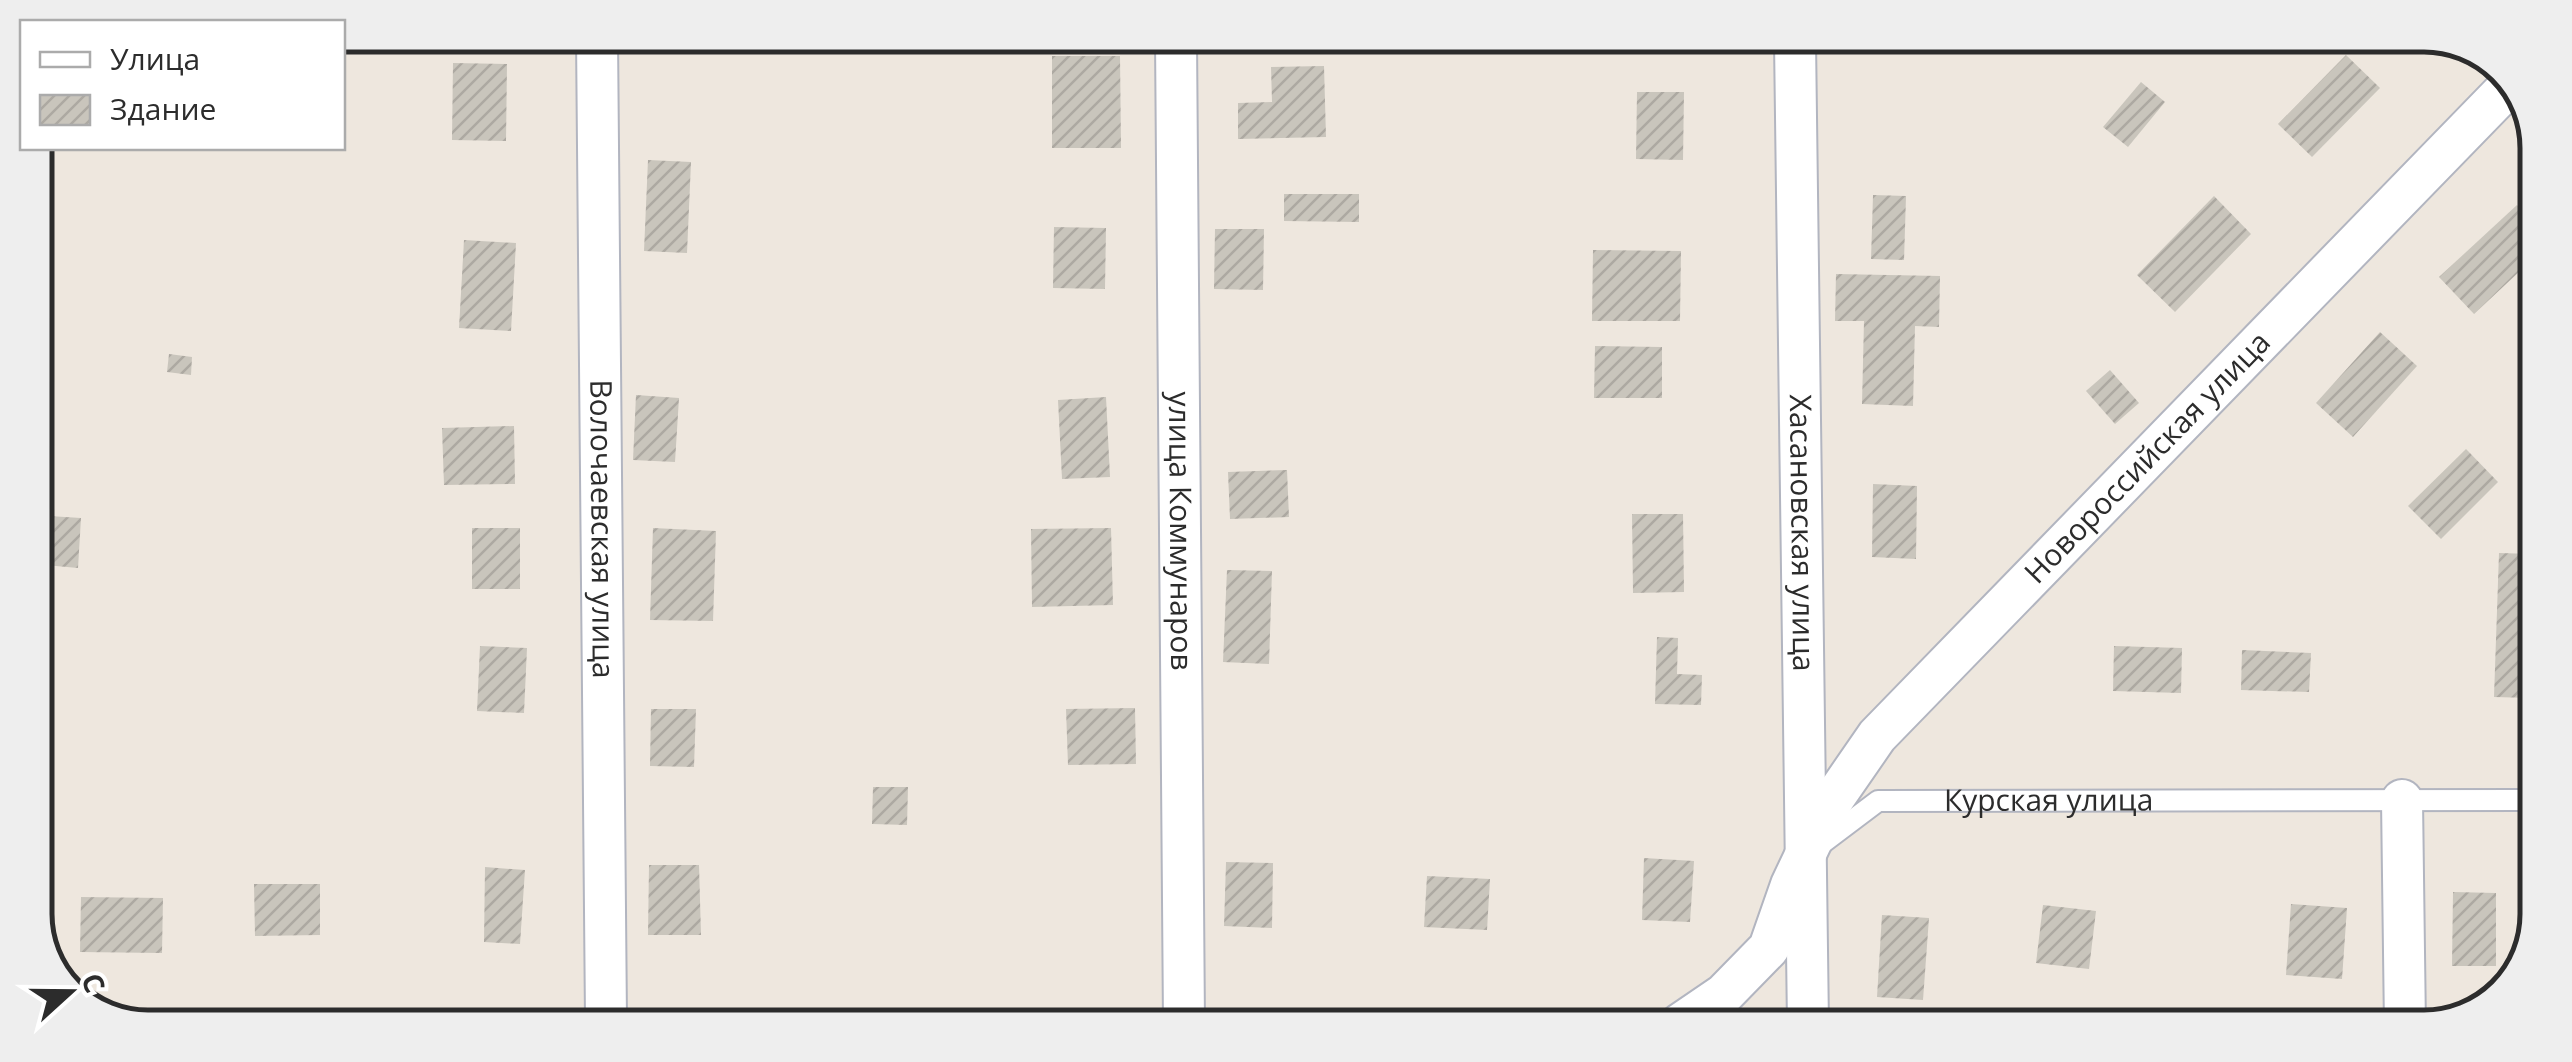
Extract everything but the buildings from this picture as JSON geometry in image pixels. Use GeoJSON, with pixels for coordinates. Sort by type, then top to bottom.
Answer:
{"type":"FeatureCollection","features":[{"type":"Feature","properties":{"kind":"street","name":"Волочаевская улица"},"geometry":{"type":"LineString","coordinates":[[597,52],[606,1009]]}},
{"type":"Feature","properties":{"kind":"street","name":"улица Коммунаров"},"geometry":{"type":"LineString","coordinates":[[1176,52],[1184,1009]]}},
{"type":"Feature","properties":{"kind":"street","name":"Хасановская улица"},"geometry":{"type":"LineString","coordinates":[[1795,52],[1808,1009]]}},
{"type":"Feature","properties":{"kind":"street","name":"Новороссийская улица"},"geometry":{"type":"LineString","coordinates":[[1806,856],[1828,807],[1877,736],[2502,93]]}},
{"type":"Feature","properties":{"kind":"street"},"geometry":{"type":"LineString","coordinates":[[2402,800],[2405,1009]]}},
{"type":"Feature","properties":{"kind":"street","name":"Курская улица"},"geometry":{"type":"LineString","coordinates":[[1702,1009],[1724,994],[1769,948],[1791,885],[1806,856]]}},
{"type":"Feature","properties":{"kind":"lane","name":"Курская улица"},"geometry":{"type":"LineString","coordinates":[[1806,856],[1878,802],[2520,800]]}}]}
